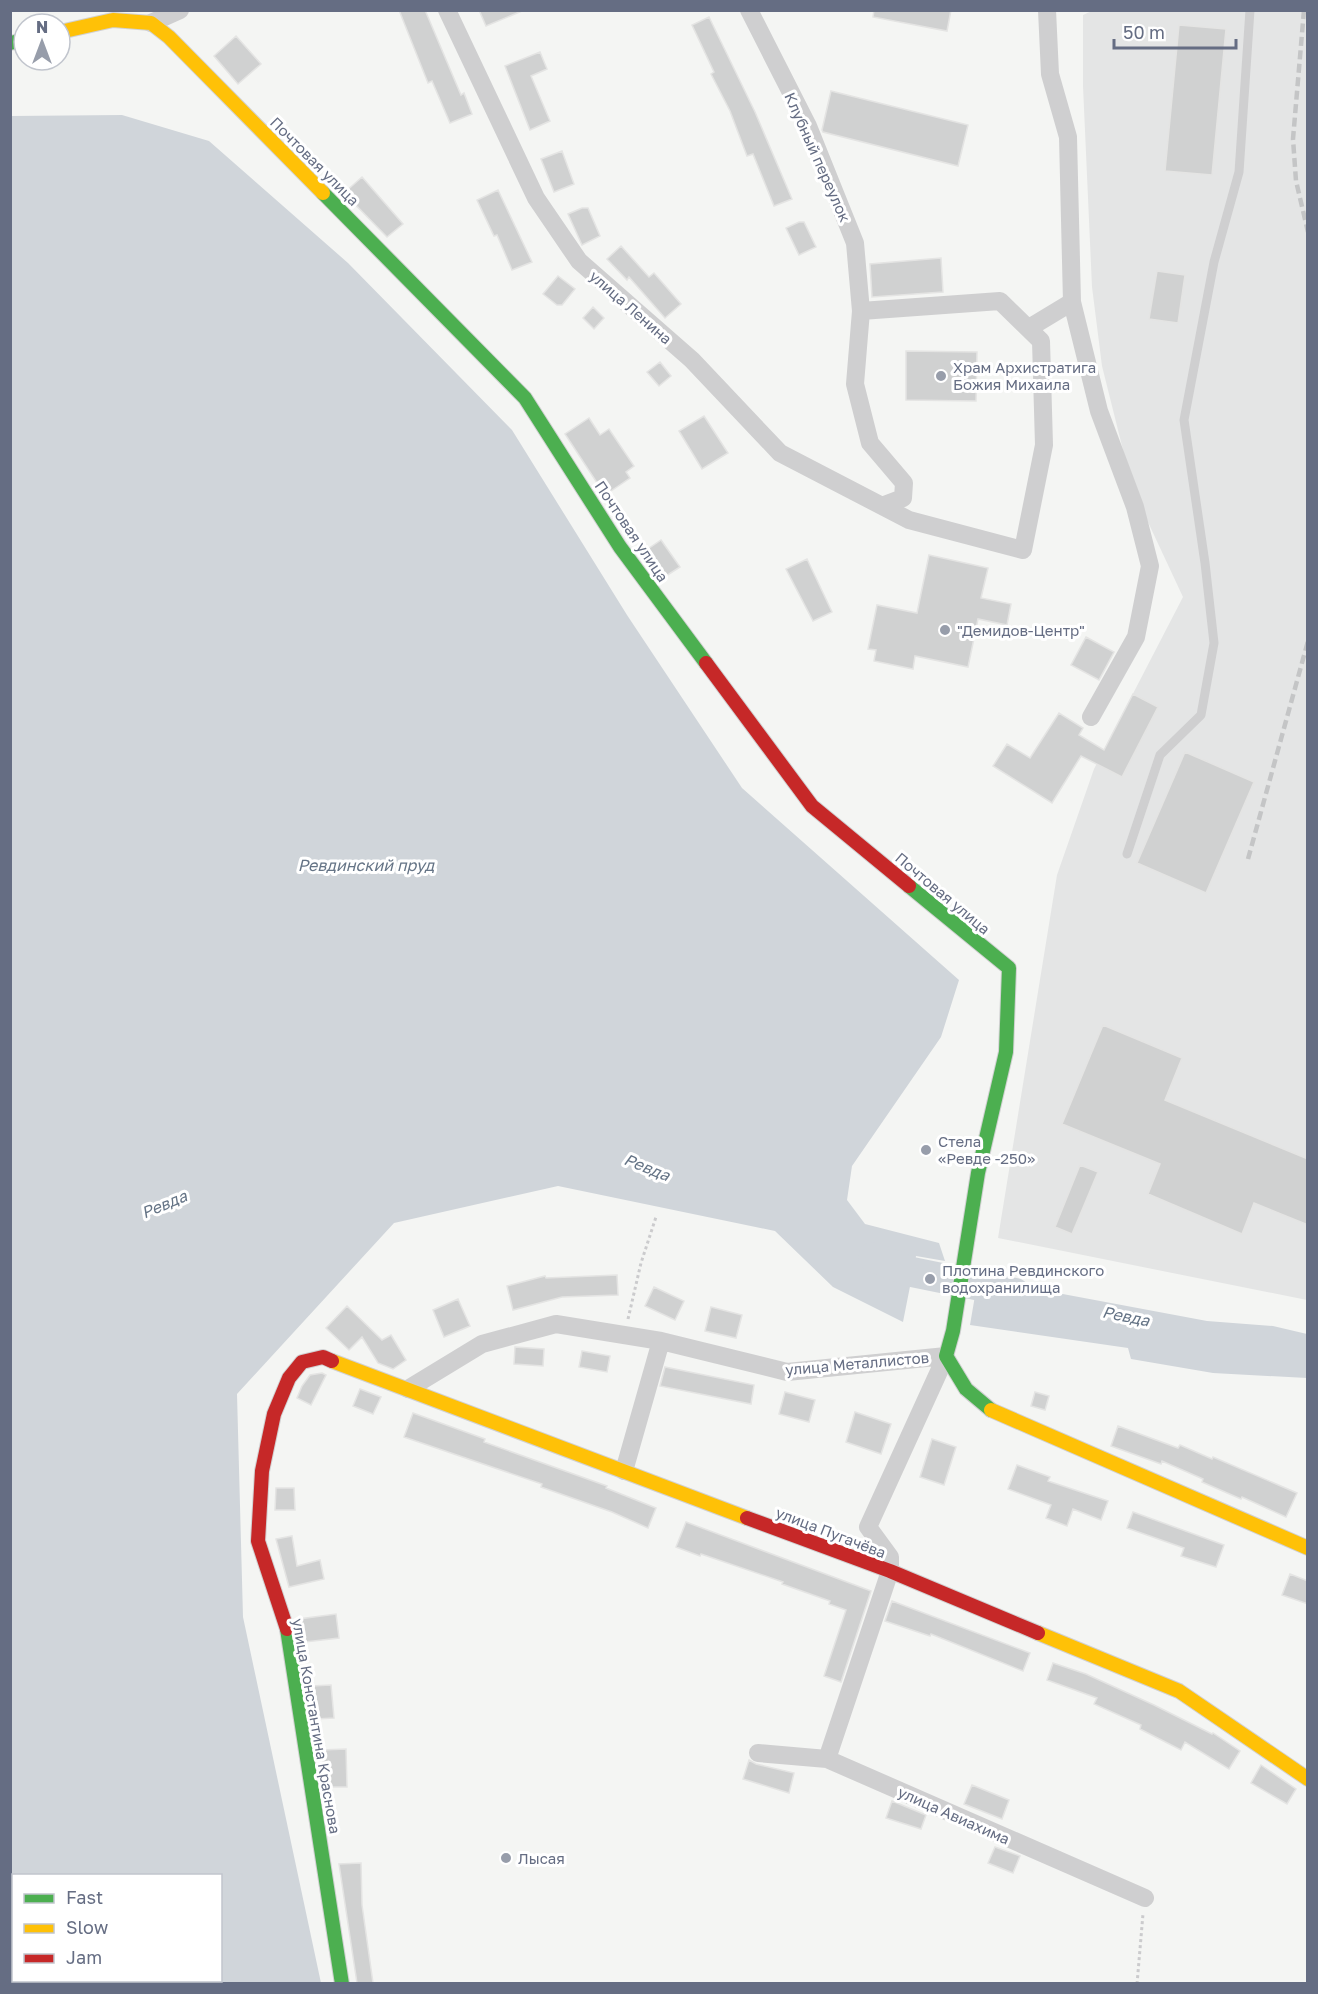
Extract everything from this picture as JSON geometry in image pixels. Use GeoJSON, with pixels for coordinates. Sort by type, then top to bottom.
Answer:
{"type":"FeatureCollection","features":[{"type":"Feature","properties":{"kind":"street"},"geometry":{"type":"LineString","coordinates":[[72,29],[113,20],[151,23],[180,10]]}},
{"type":"Feature","properties":{"kind":"street","name":"улица Ленина"},"geometry":{"type":"LineString","coordinates":[[447,10],[536,198],[579,261],[692,360],[780,453],[909,520],[1023,550],[1044,445],[1041,340],[1029,328]]}},
{"type":"Feature","properties":{"kind":"street","name":"Клубный переулок"},"geometry":{"type":"LineString","coordinates":[[749,10],[807,126],[855,243],[861,311],[855,384],[870,444],[904,483],[903,498],[882,506]]}},
{"type":"Feature","properties":{"kind":"street"},"geometry":{"type":"LineString","coordinates":[[1047,10],[1050,74],[1068,137],[1072,302],[1099,411],[1135,507],[1150,566],[1136,637],[1091,717]]}},
{"type":"Feature","properties":{"kind":"street","name":"Почтовая улица"},"geometry":{"type":"LineString","coordinates":[[151,23],[169,37],[525,398],[620,547],[812,806],[1009,968],[1006,1052],[978,1173],[953,1331],[946,1356]]}},
{"type":"Feature","properties":{"kind":"street"},"geometry":{"type":"LineString","coordinates":[[861,311],[1000,301],[1029,328],[1072,302]]}},
{"type":"Feature","properties":{"kind":"street","name":"улица Металлистов"},"geometry":{"type":"LineString","coordinates":[[408,1389],[482,1344],[556,1324],[661,1341],[787,1372],[946,1356],[966,1389],[991,1410],[1308,1548]]}},
{"type":"Feature","properties":{"kind":"street"},"geometry":{"type":"LineString","coordinates":[[624,1471],[661,1341]]}},
{"type":"Feature","properties":{"kind":"street"},"geometry":{"type":"LineString","coordinates":[[827,1759],[890,1571],[890,1557],[868,1527],[946,1356]]}},
{"type":"Feature","properties":{"kind":"street","name":"улица Пугачёва"},"geometry":{"type":"LineString","coordinates":[[323,1357],[890,1571],[1179,1691],[1308,1779]]}},
{"type":"Feature","properties":{"kind":"street","name":"улица Константина Краснова"},"geometry":{"type":"LineString","coordinates":[[323,1357],[302,1362],[289,1378],[274,1414],[262,1471],[258,1541],[288,1633],[342,1983]]}},
{"type":"Feature","properties":{"kind":"street","name":"улица Авиахима"},"geometry":{"type":"LineString","coordinates":[[758,1753],[827,1759],[1145,1898]]}},
{"type":"Feature","properties":{"kind":"lane"},"geometry":{"type":"LineString","coordinates":[[1127,854],[1160,755],[1201,715],[1214,643],[1184,420],[1214,262],[1239,172],[1250,10]]}},
{"type":"Feature","properties":{"kind":"path"},"geometry":{"type":"LineString","coordinates":[[624,1335],[641,1263],[656,1217]]}},
{"type":"Feature","properties":{"kind":"path"},"geometry":{"type":"LineString","coordinates":[[1137,1983],[1139,1940],[1145,1898]]}},
{"type":"Feature","properties":{"kind":"shaded area"},"geometry":{"type":"Polygon","coordinates":[[[1094,10],[1307,11],[1307,1300],[998,1238],[1057,875],[1094,769],[1183,597],[1133,490],[1102,366],[1092,287],[1083,86],[1083,15],[1094,10]]]}},
{"type":"Feature","properties":{"kind":"water","name":"Ревдинский пруд"},"geometry":{"type":"Polygon","coordinates":[[[122,115],[209,141],[348,263],[512,430],[627,615],[742,788],[959,980],[941,1037],[852,1166],[847,1200],[865,1224],[939,1243],[945,1261],[916,1256],[903,1322],[833,1287],[775,1231],[558,1186],[394,1223],[237,1394],[243,1617],[321,1983],[11,1983],[11,116],[122,115]]]}},
{"type":"Feature","properties":{"kind":"water"},"geometry":{"type":"Polygon","coordinates":[[[978,1278],[1207,1321],[1273,1326],[1307,1334],[1307,1378],[1213,1373],[1131,1359],[1128,1348],[970,1325],[978,1278]]]}},
{"type":"Feature","properties":{"kind":"building"},"geometry":{"type":"Polygon","coordinates":[[[399,10],[425,10],[461,95],[464,93],[472,114],[450,123],[432,81],[428,83],[399,10]]]}},
{"type":"Feature","properties":{"kind":"building"},"geometry":{"type":"Polygon","coordinates":[[[479,10],[522,10],[522,11],[486,26],[479,10]]]}},
{"type":"Feature","properties":{"kind":"building"},"geometry":{"type":"Polygon","coordinates":[[[874,10],[951,10],[947,31],[873,17],[874,10]]]}},
{"type":"Feature","properties":{"kind":"building"},"geometry":{"type":"Polygon","coordinates":[[[709,17],[755,112],[792,199],[774,206],[753,154],[747,156],[730,111],[711,74],[714,72],[692,25],[709,17]]]}},
{"type":"Feature","properties":{"kind":"building"},"geometry":{"type":"Polygon","coordinates":[[[1179,25],[1226,29],[1212,175],[1165,171],[1179,25]]]}},
{"type":"Feature","properties":{"kind":"building"},"geometry":{"type":"Polygon","coordinates":[[[236,36],[261,64],[238,84],[214,56],[236,36]]]}},
{"type":"Feature","properties":{"kind":"building"},"geometry":{"type":"Polygon","coordinates":[[[540,52],[547,69],[531,76],[550,121],[530,130],[505,66],[540,52]]]}},
{"type":"Feature","properties":{"kind":"building"},"geometry":{"type":"Polygon","coordinates":[[[831,91],[968,125],[958,166],[823,132],[831,91]]]}},
{"type":"Feature","properties":{"kind":"building"},"geometry":{"type":"Polygon","coordinates":[[[562,151],[574,184],[554,192],[541,159],[562,151]]]}},
{"type":"Feature","properties":{"kind":"building"},"geometry":{"type":"Polygon","coordinates":[[[362,177],[403,224],[387,237],[344,193],[362,177]]]}},
{"type":"Feature","properties":{"kind":"building"},"geometry":{"type":"Polygon","coordinates":[[[498,190],[532,262],[512,270],[497,235],[494,236],[477,200],[498,190]]]}},
{"type":"Feature","properties":{"kind":"building"},"geometry":{"type":"Polygon","coordinates":[[[588,208],[600,236],[582,245],[568,214],[588,208]]]}},
{"type":"Feature","properties":{"kind":"building"},"geometry":{"type":"Polygon","coordinates":[[[804,222],[816,247],[799,255],[786,228],[804,222]]]}},
{"type":"Feature","properties":{"kind":"building"},"geometry":{"type":"Polygon","coordinates":[[[621,246],[649,277],[654,273],[681,304],[665,318],[629,277],[627,280],[607,259],[621,246]]]}},
{"type":"Feature","properties":{"kind":"building"},"geometry":{"type":"Polygon","coordinates":[[[941,258],[943,292],[872,297],[870,264],[941,258]]]}},
{"type":"Feature","properties":{"kind":"building"},"geometry":{"type":"Polygon","coordinates":[[[1157,271],[1185,275],[1178,323],[1149,319],[1157,271]]]}},
{"type":"Feature","properties":{"kind":"building"},"geometry":{"type":"Polygon","coordinates":[[[558,276],[575,289],[562,305],[557,305],[543,294],[558,276]]]}},
{"type":"Feature","properties":{"kind":"building"},"geometry":{"type":"Polygon","coordinates":[[[593,307],[604,318],[594,329],[583,318],[593,307]]]}},
{"type":"Feature","properties":{"kind":"building","name":"Храм Архистратига Божия Михаила"},"geometry":{"type":"Polygon","coordinates":[[[906,351],[977,352],[976,401],[906,400],[906,351]]]}},
{"type":"Feature","properties":{"kind":"building"},"geometry":{"type":"Polygon","coordinates":[[[660,362],[671,376],[659,386],[647,372],[660,362]]]}},
{"type":"Feature","properties":{"kind":"building"},"geometry":{"type":"Polygon","coordinates":[[[704,416],[728,453],[702,469],[679,431],[704,416]]]}},
{"type":"Feature","properties":{"kind":"building"},"geometry":{"type":"Polygon","coordinates":[[[589,418],[600,435],[609,429],[634,466],[626,472],[630,478],[605,495],[565,434],[589,418]]]}},
{"type":"Feature","properties":{"kind":"building"},"geometry":{"type":"Polygon","coordinates":[[[661,540],[680,567],[663,578],[645,551],[661,540]]]}},
{"type":"Feature","properties":{"kind":"building"},"geometry":{"type":"Polygon","coordinates":[[[929,555],[988,568],[981,598],[1011,604],[1007,625],[978,619],[968,667],[915,656],[913,669],[874,661],[876,650],[868,649],[877,605],[917,613],[929,555]]]}},
{"type":"Feature","properties":{"kind":"building"},"geometry":{"type":"Polygon","coordinates":[[[807,559],[832,612],[813,621],[786,569],[807,559]]]}},
{"type":"Feature","properties":{"kind":"building"},"geometry":{"type":"Polygon","coordinates":[[[1086,637],[1114,652],[1099,680],[1071,665],[1086,637]]]}},
{"type":"Feature","properties":{"kind":"building"},"geometry":{"type":"Polygon","coordinates":[[[1133,694],[1158,707],[1122,777],[1081,756],[1052,803],[993,766],[1007,744],[1030,758],[1059,713],[1083,728],[1079,735],[1104,750],[1133,694]]]}},
{"type":"Feature","properties":{"kind":"building"},"geometry":{"type":"Polygon","coordinates":[[[1185,752],[1254,782],[1206,893],[1137,863],[1185,752]]]}},
{"type":"Feature","properties":{"kind":"building"},"geometry":{"type":"Polygon","coordinates":[[[1103,1025],[1182,1058],[1165,1100],[1308,1159],[1308,1225],[1254,1203],[1242,1234],[1148,1194],[1160,1164],[1062,1124],[1103,1025]]]}},
{"type":"Feature","properties":{"kind":"building"},"geometry":{"type":"Polygon","coordinates":[[[1080,1165],[1098,1172],[1072,1234],[1055,1227],[1080,1165]]]}},
{"type":"Feature","properties":{"kind":"building"},"geometry":{"type":"Polygon","coordinates":[[[617,1275],[618,1295],[562,1297],[513,1310],[507,1286],[545,1276],[546,1278],[617,1275]]]}},
{"type":"Feature","properties":{"kind":"building"},"geometry":{"type":"Polygon","coordinates":[[[654,1287],[684,1301],[675,1320],[645,1306],[654,1287]]]}},
{"type":"Feature","properties":{"kind":"building"},"geometry":{"type":"Polygon","coordinates":[[[458,1299],[470,1326],[444,1337],[433,1310],[458,1299]]]}},
{"type":"Feature","properties":{"kind":"building"},"geometry":{"type":"Polygon","coordinates":[[[347,1306],[382,1340],[391,1335],[406,1360],[393,1369],[378,1363],[362,1337],[349,1350],[326,1328],[347,1306]]]}},
{"type":"Feature","properties":{"kind":"building"},"geometry":{"type":"Polygon","coordinates":[[[711,1307],[742,1315],[736,1338],[705,1331],[711,1307]]]}},
{"type":"Feature","properties":{"kind":"building"},"geometry":{"type":"Polygon","coordinates":[[[515,1347],[544,1349],[543,1366],[514,1364],[515,1347]]]}},
{"type":"Feature","properties":{"kind":"building"},"geometry":{"type":"Polygon","coordinates":[[[582,1351],[610,1356],[607,1372],[579,1367],[582,1351]]]}},
{"type":"Feature","properties":{"kind":"building"},"geometry":{"type":"Polygon","coordinates":[[[665,1367],[754,1385],[751,1404],[660,1386],[665,1367]]]}},
{"type":"Feature","properties":{"kind":"building"},"geometry":{"type":"Polygon","coordinates":[[[322,1373],[326,1375],[311,1405],[297,1398],[310,1375],[322,1373]]]}},
{"type":"Feature","properties":{"kind":"building"},"geometry":{"type":"Polygon","coordinates":[[[360,1389],[381,1397],[373,1414],[353,1406],[360,1389]]]}},
{"type":"Feature","properties":{"kind":"building"},"geometry":{"type":"Polygon","coordinates":[[[785,1392],[815,1400],[809,1422],[779,1414],[785,1392]]]}},
{"type":"Feature","properties":{"kind":"building"},"geometry":{"type":"Polygon","coordinates":[[[1035,1392],[1049,1396],[1045,1410],[1031,1406],[1035,1392]]]}},
{"type":"Feature","properties":{"kind":"building"},"geometry":{"type":"Polygon","coordinates":[[[855,1412],[891,1424],[881,1454],[846,1442],[855,1412]]]}},
{"type":"Feature","properties":{"kind":"building"},"geometry":{"type":"Polygon","coordinates":[[[413,1413],[485,1439],[484,1442],[607,1486],[606,1488],[656,1508],[648,1528],[612,1512],[541,1487],[542,1484],[404,1437],[413,1413]]]}},
{"type":"Feature","properties":{"kind":"building"},"geometry":{"type":"Polygon","coordinates":[[[1118,1426],[1178,1448],[1180,1445],[1212,1459],[1213,1457],[1297,1493],[1286,1517],[1202,1482],[1203,1479],[1162,1461],[1161,1464],[1111,1446],[1118,1426]]]}},
{"type":"Feature","properties":{"kind":"building"},"geometry":{"type":"Polygon","coordinates":[[[932,1439],[956,1447],[944,1485],[920,1477],[932,1439]]]}},
{"type":"Feature","properties":{"kind":"building"},"geometry":{"type":"Polygon","coordinates":[[[1017,1465],[1050,1477],[1048,1481],[1108,1501],[1101,1520],[1073,1509],[1067,1526],[1046,1518],[1051,1505],[1008,1489],[1017,1465]]]}},
{"type":"Feature","properties":{"kind":"building"},"geometry":{"type":"Polygon","coordinates":[[[276,1488],[294,1488],[295,1510],[275,1510],[276,1488]]]}},
{"type":"Feature","properties":{"kind":"building"},"geometry":{"type":"Polygon","coordinates":[[[1133,1512],[1224,1545],[1216,1567],[1181,1556],[1184,1548],[1127,1528],[1133,1512]]]}},
{"type":"Feature","properties":{"kind":"building"},"geometry":{"type":"Polygon","coordinates":[[[686,1522],[871,1591],[841,1682],[824,1676],[846,1610],[829,1604],[830,1601],[782,1584],[783,1582],[676,1547],[686,1522]]]}},
{"type":"Feature","properties":{"kind":"building"},"geometry":{"type":"Polygon","coordinates":[[[292,1536],[297,1566],[320,1560],[324,1579],[289,1587],[276,1539],[292,1536]]]}},
{"type":"Feature","properties":{"kind":"building"},"geometry":{"type":"Polygon","coordinates":[[[1290,1574],[1308,1581],[1308,1604],[1282,1595],[1290,1574]]]}},
{"type":"Feature","properties":{"kind":"building"},"geometry":{"type":"Polygon","coordinates":[[[892,1601],[1030,1653],[1023,1671],[931,1634],[930,1636],[885,1621],[892,1601]]]}},
{"type":"Feature","properties":{"kind":"building"},"geometry":{"type":"Polygon","coordinates":[[[336,1614],[339,1638],[305,1642],[299,1619],[336,1614]]]}},
{"type":"Feature","properties":{"kind":"building"},"geometry":{"type":"Polygon","coordinates":[[[1053,1663],[1086,1674],[1154,1705],[1213,1733],[1240,1751],[1229,1769],[1185,1742],[1181,1750],[1140,1729],[1141,1725],[1094,1704],[1097,1698],[1047,1680],[1053,1663]]]}},
{"type":"Feature","properties":{"kind":"building"},"geometry":{"type":"Polygon","coordinates":[[[331,1685],[334,1718],[316,1719],[311,1686],[331,1685]]]}},
{"type":"Feature","properties":{"kind":"building"},"geometry":{"type":"Polygon","coordinates":[[[346,1749],[347,1787],[327,1787],[321,1750],[346,1749]]]}},
{"type":"Feature","properties":{"kind":"building"},"geometry":{"type":"Polygon","coordinates":[[[749,1760],[756,1764],[794,1773],[789,1793],[743,1779],[749,1760]]]}},
{"type":"Feature","properties":{"kind":"building"},"geometry":{"type":"Polygon","coordinates":[[[1261,1765],[1296,1789],[1287,1804],[1251,1783],[1261,1765]]]}},
{"type":"Feature","properties":{"kind":"building"},"geometry":{"type":"Polygon","coordinates":[[[972,1785],[1009,1800],[1002,1819],[964,1804],[972,1785]]]}},
{"type":"Feature","properties":{"kind":"building"},"geometry":{"type":"Polygon","coordinates":[[[892,1801],[926,1815],[921,1829],[886,1818],[892,1801]]]}},
{"type":"Feature","properties":{"kind":"building"},"geometry":{"type":"Polygon","coordinates":[[[995,1847],[1020,1856],[1013,1873],[988,1863],[995,1847]]]}},
{"type":"Feature","properties":{"kind":"building"},"geometry":{"type":"Polygon","coordinates":[[[361,1863],[362,1905],[373,1983],[357,1983],[339,1864],[361,1863]]]}},
{"type":"Feature","properties":{"kind":"waterway","name":"Ревда"},"geometry":{"type":"LineString","coordinates":[[873,1257],[912,1272],[1015,1293]]}},
{"type":"Feature","properties":{"kind":"railway"},"geometry":{"type":"LineString","coordinates":[[1304,10],[1293,139],[1296,181],[1308,232]]}},
{"type":"Feature","properties":{"kind":"railway"},"geometry":{"type":"LineString","coordinates":[[1248,859],[1308,641]]}},
{"type":"Feature","properties":{"kind":"traffic: fast"},"geometry":{"type":"LineString","coordinates":[[323,193],[525,398],[620,547],[706,663]]}},
{"type":"Feature","properties":{"kind":"traffic: fast"},"geometry":{"type":"LineString","coordinates":[[909,886],[1009,968],[1006,1052],[978,1173],[953,1331],[946,1356],[966,1389],[991,1410]]}},
{"type":"Feature","properties":{"kind":"traffic: fast"},"geometry":{"type":"LineString","coordinates":[[287,1629],[342,1984]]}},
{"type":"Feature","properties":{"kind":"traffic: slow"},"geometry":{"type":"LineString","coordinates":[[72,29],[113,20],[151,23],[169,37],[323,193]]}},
{"type":"Feature","properties":{"kind":"traffic: slow"},"geometry":{"type":"LineString","coordinates":[[332,1361],[747,1518]]}},
{"type":"Feature","properties":{"kind":"traffic: slow"},"geometry":{"type":"LineString","coordinates":[[991,1410],[1308,1548]]}},
{"type":"Feature","properties":{"kind":"traffic: slow"},"geometry":{"type":"LineString","coordinates":[[1038,1633],[1179,1691],[1308,1779]]}},
{"type":"Feature","properties":{"kind":"traffic: jam"},"geometry":{"type":"LineString","coordinates":[[706,663],[812,806],[909,886]]}},
{"type":"Feature","properties":{"kind":"traffic: jam"},"geometry":{"type":"LineString","coordinates":[[287,1629],[258,1541],[262,1471],[274,1414],[289,1378],[302,1362],[323,1357],[332,1361]]}},
{"type":"Feature","properties":{"kind":"traffic: jam"},"geometry":{"type":"LineString","coordinates":[[747,1518],[890,1571],[1038,1633]]}},
{"type":"Feature","properties":{"kind":"place","name":"Храм Архистратига Божия Михаила"},"geometry":{"type":"Point","coordinates":[941,376]}},
{"type":"Feature","properties":{"kind":"place","name":"\"Демидов-Центр\""},"geometry":{"type":"Point","coordinates":[945,630]}},
{"type":"Feature","properties":{"kind":"place","name":"Стела «Ревде -250»"},"geometry":{"type":"Point","coordinates":[926,1150]}},
{"type":"Feature","properties":{"kind":"place","name":"Плотина Ревдинского водохранилища"},"geometry":{"type":"Point","coordinates":[930,1279]}},
{"type":"Feature","properties":{"kind":"place","name":"Лысая"},"geometry":{"type":"Point","coordinates":[506,1858]}}]}
